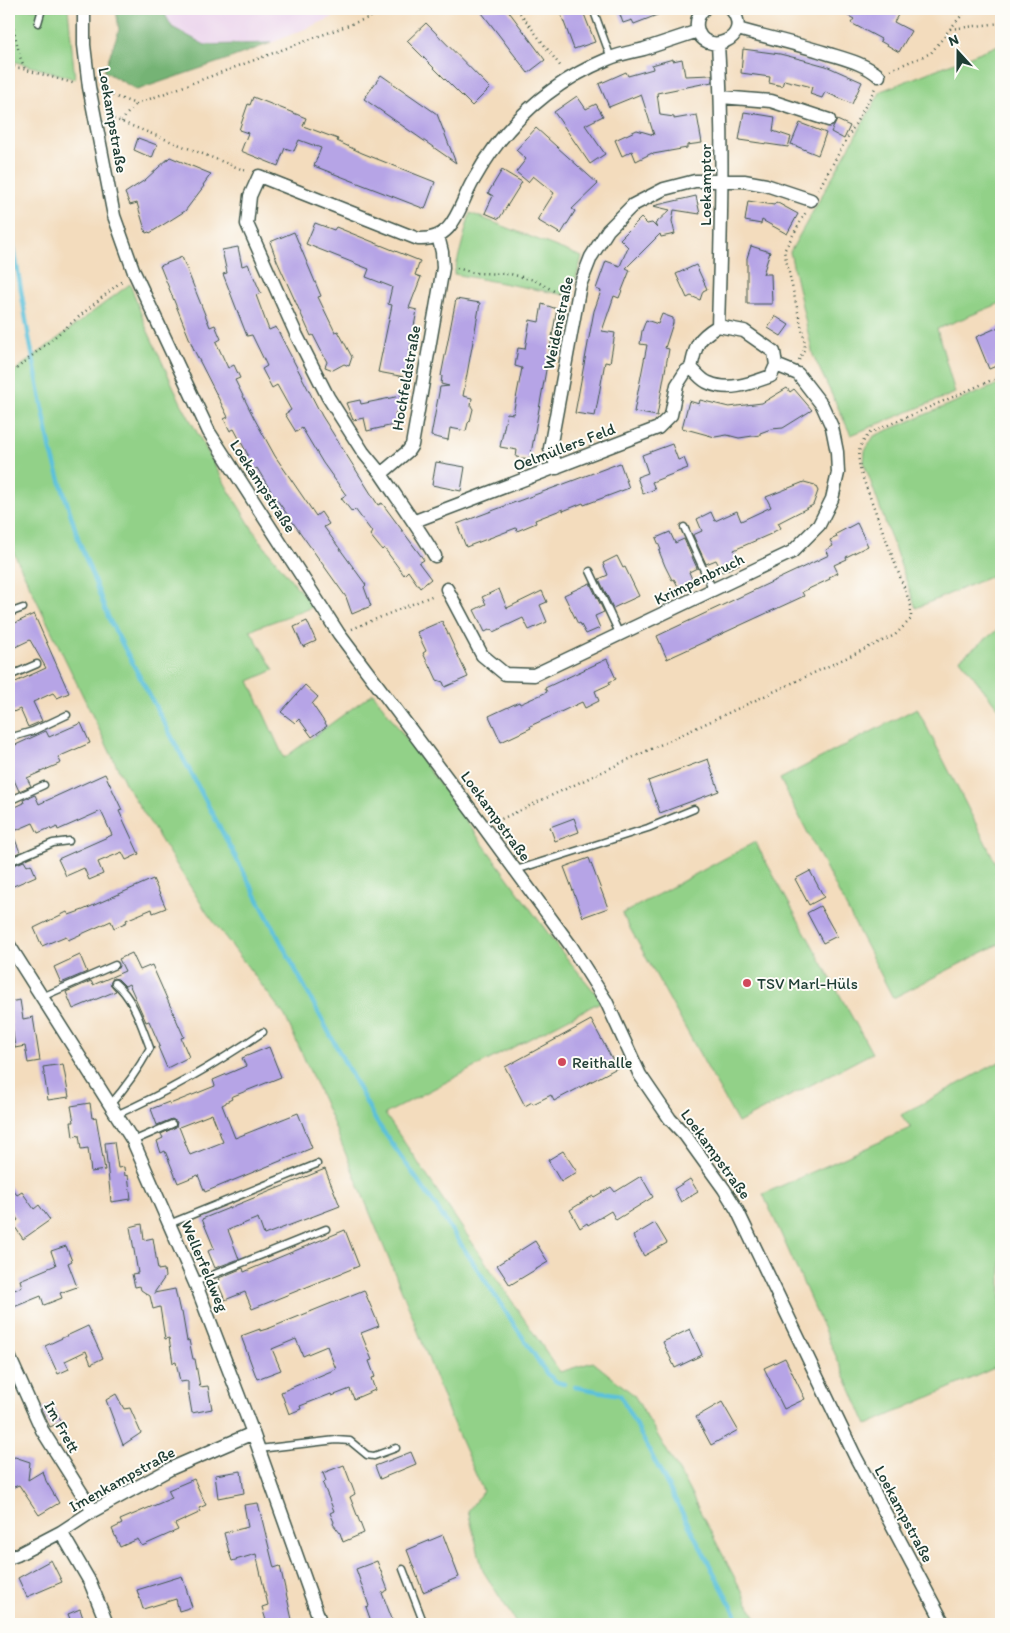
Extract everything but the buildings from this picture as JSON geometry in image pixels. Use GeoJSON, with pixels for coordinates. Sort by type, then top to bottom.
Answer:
{"type":"FeatureCollection","features":[{"type":"Feature","properties":{"kind":"street","name":"Loekampstraße"},"geometry":{"type":"LineString","coordinates":[[84,9],[84,45],[89,87],[114,216],[134,272],[209,432],[339,634],[571,946],[606,1001],[640,1074],[670,1119],[685,1135],[737,1210],[855,1456],[944,1624]]}},
{"type":"Feature","properties":{"kind":"street"},"geometry":{"type":"LineString","coordinates":[[704,9],[697,21],[698,31],[706,40],[718,44],[726,42],[733,37],[737,30],[736,15],[731,9]]}},
{"type":"Feature","properties":{"kind":"street"},"geometry":{"type":"LineString","coordinates":[[737,30],[791,43],[851,61],[870,68],[879,76]]}},
{"type":"Feature","properties":{"kind":"street"},"geometry":{"type":"LineString","coordinates":[[435,556],[414,521],[363,452],[328,398],[297,336],[247,224],[250,196],[259,176],[418,239],[438,236],[451,227],[486,158],[503,134],[531,106],[570,79],[611,58],[698,31]]}},
{"type":"Feature","properties":{"kind":"street","name":"Loekamptor"},"geometry":{"type":"LineString","coordinates":[[718,44],[722,181],[718,326]]}},
{"type":"Feature","properties":{"kind":"street"},"geometry":{"type":"LineString","coordinates":[[721,96],[771,101],[829,120]]}},
{"type":"Feature","properties":{"kind":"street","name":"Weidenstraße"},"geometry":{"type":"LineString","coordinates":[[557,468],[550,448],[580,285],[591,257],[608,230],[632,205],[664,189],[695,182],[744,181],[766,184],[811,200]]}},
{"type":"Feature","properties":{"kind":"street","name":"Hochfeldstraße"},"geometry":{"type":"LineString","coordinates":[[381,474],[408,451],[412,445],[443,268],[438,236]]}},
{"type":"Feature","properties":{"kind":"street"},"geometry":{"type":"LineString","coordinates":[[718,326],[744,332],[774,352],[776,365],[771,376],[749,384],[726,387],[707,383],[691,368],[695,348],[704,334],[718,326]]}},
{"type":"Feature","properties":{"kind":"street","name":"Krimpenbruch"},"geometry":{"type":"LineString","coordinates":[[448,589],[482,655],[505,674],[534,675],[792,552],[820,525],[832,499],[838,474],[838,452],[832,427],[822,405],[798,374],[776,365]]}},
{"type":"Feature","properties":{"kind":"street","name":"Oelmüllers Feld"},"geometry":{"type":"LineString","coordinates":[[414,521],[658,428],[670,415],[677,385],[686,371],[691,368]]}},
{"type":"Feature","properties":{"kind":"street","name":"Wellerfeldweg"},"geometry":{"type":"LineString","coordinates":[[9,945],[133,1141],[195,1282],[259,1449],[321,1624]]}},
{"type":"Feature","properties":{"kind":"street","name":"Im Frett"},"geometry":{"type":"LineString","coordinates":[[9,1356],[42,1430],[92,1511]]}},
{"type":"Feature","properties":{"kind":"street","name":"Imenkampstraße"},"geometry":{"type":"LineString","coordinates":[[9,1558],[61,1532],[92,1511],[172,1468],[253,1433]]}},
{"type":"Feature","properties":{"kind":"street"},"geometry":{"type":"LineString","coordinates":[[61,1532],[90,1582],[107,1624]]}},
{"type":"Feature","properties":{"kind":"lane"},"geometry":{"type":"LineString","coordinates":[[38,23],[42,9]]}},
{"type":"Feature","properties":{"kind":"lane"},"geometry":{"type":"LineString","coordinates":[[592,9],[611,58]]}},
{"type":"Feature","properties":{"kind":"lane"},"geometry":{"type":"LineString","coordinates":[[684,527],[713,590]]}},
{"type":"Feature","properties":{"kind":"lane"},"geometry":{"type":"LineString","coordinates":[[590,571],[620,635]]}},
{"type":"Feature","properties":{"kind":"lane"},"geometry":{"type":"LineString","coordinates":[[9,613],[23,608]]}},
{"type":"Feature","properties":{"kind":"lane"},"geometry":{"type":"LineString","coordinates":[[9,676],[37,664]]}},
{"type":"Feature","properties":{"kind":"lane"},"geometry":{"type":"LineString","coordinates":[[9,738],[67,715]]}},
{"type":"Feature","properties":{"kind":"lane"},"geometry":{"type":"LineString","coordinates":[[9,801],[44,785]]}},
{"type":"Feature","properties":{"kind":"lane"},"geometry":{"type":"LineString","coordinates":[[516,870],[648,828],[694,809]]}},
{"type":"Feature","properties":{"kind":"lane"},"geometry":{"type":"LineString","coordinates":[[9,862],[53,843],[70,840]]}},
{"type":"Feature","properties":{"kind":"lane"},"geometry":{"type":"LineString","coordinates":[[42,997],[115,965]]}},
{"type":"Feature","properties":{"kind":"lane"},"geometry":{"type":"LineString","coordinates":[[113,1110],[150,1048],[125,992],[115,984]]}},
{"type":"Feature","properties":{"kind":"lane"},"geometry":{"type":"LineString","coordinates":[[113,1110],[180,1084],[263,1032]]}},
{"type":"Feature","properties":{"kind":"lane"},"geometry":{"type":"LineString","coordinates":[[133,1141],[172,1124]]}},
{"type":"Feature","properties":{"kind":"lane"},"geometry":{"type":"LineString","coordinates":[[169,1224],[317,1164]]}},
{"type":"Feature","properties":{"kind":"lane"},"geometry":{"type":"LineString","coordinates":[[195,1282],[326,1230]]}},
{"type":"Feature","properties":{"kind":"lane"},"geometry":{"type":"LineString","coordinates":[[259,1449],[336,1440],[350,1441],[367,1455],[374,1456],[396,1448]]}},
{"type":"Feature","properties":{"kind":"lane"},"geometry":{"type":"LineString","coordinates":[[403,1569],[424,1624]]}},
{"type":"Feature","properties":{"kind":"path"},"geometry":{"type":"LineString","coordinates":[[9,9],[20,57],[25,69]]}},
{"type":"Feature","properties":{"kind":"path"},"geometry":{"type":"LineString","coordinates":[[122,122],[136,104],[392,9]]}},
{"type":"Feature","properties":{"kind":"path"},"geometry":{"type":"LineString","coordinates":[[517,9],[570,79]]}},
{"type":"Feature","properties":{"kind":"path"},"geometry":{"type":"LineString","coordinates":[[791,371],[801,358],[805,348],[784,251],[811,200],[823,185],[871,96],[879,76],[931,53],[967,9]]}},
{"type":"Feature","properties":{"kind":"path"},"geometry":{"type":"LineString","coordinates":[[950,29],[1001,23]]}},
{"type":"Feature","properties":{"kind":"path"},"geometry":{"type":"LineString","coordinates":[[9,65],[89,87],[136,104]]}},
{"type":"Feature","properties":{"kind":"path"},"geometry":{"type":"LineString","coordinates":[[94,111],[259,176]]}},
{"type":"Feature","properties":{"kind":"path"},"geometry":{"type":"LineString","coordinates":[[443,268],[457,268],[474,273],[510,274],[534,280],[577,303]]}},
{"type":"Feature","properties":{"kind":"path"},"geometry":{"type":"LineString","coordinates":[[9,375],[134,272]]}},
{"type":"Feature","properties":{"kind":"path"},"geometry":{"type":"LineString","coordinates":[[484,827],[895,635],[911,619],[911,606],[861,473],[857,456],[862,441],[870,433],[1001,376]]}},
{"type":"Feature","properties":{"kind":"path"},"geometry":{"type":"LineString","coordinates":[[339,634],[448,589]]}},
{"type":"Feature","properties":{"kind":"shaded area"},"geometry":{"type":"Polygon","coordinates":[[[162,9],[353,9],[271,43],[205,45],[172,27],[162,9]]]}},
{"type":"Feature","properties":{"kind":"green space"},"geometry":{"type":"Polygon","coordinates":[[[9,9],[68,9],[75,79],[9,60],[9,9]]]}},
{"type":"Feature","properties":{"kind":"green space"},"geometry":{"type":"Polygon","coordinates":[[[116,9],[162,9],[172,27],[205,45],[271,43],[137,90],[104,71],[119,30],[116,9]]]}},
{"type":"Feature","properties":{"kind":"green space"},"geometry":{"type":"Polygon","coordinates":[[[1001,44],[1001,303],[937,329],[955,393],[851,435],[813,355],[790,252],[881,91],[1001,44]]]}},
{"type":"Feature","properties":{"kind":"green space"},"geometry":{"type":"Polygon","coordinates":[[[470,213],[582,257],[571,296],[454,274],[470,213]]]}},
{"type":"Feature","properties":{"kind":"green space"},"geometry":{"type":"Polygon","coordinates":[[[130,284],[146,327],[181,403],[228,489],[260,541],[313,607],[250,630],[274,670],[249,681],[284,758],[373,693],[561,951],[602,1001],[385,1114],[560,1372],[593,1362],[634,1395],[680,1473],[759,1624],[517,1624],[483,1571],[468,1511],[483,1491],[450,1416],[413,1318],[331,1118],[285,1016],[207,913],[126,785],[9,543],[9,375],[130,284]]]}},
{"type":"Feature","properties":{"kind":"green space"},"geometry":{"type":"Polygon","coordinates":[[[1001,383],[1001,572],[916,608],[864,463],[865,451],[874,436],[1001,383]]]}},
{"type":"Feature","properties":{"kind":"green space"},"geometry":{"type":"Polygon","coordinates":[[[1001,627],[1001,712],[960,659],[1001,627]]]}},
{"type":"Feature","properties":{"kind":"green space"},"geometry":{"type":"Polygon","coordinates":[[[917,708],[1001,873],[1001,943],[893,998],[780,779],[917,708]]]}},
{"type":"Feature","properties":{"kind":"green space","name":"TSV Marl-Hüls"},"geometry":{"type":"Polygon","coordinates":[[[755,842],[872,1053],[738,1123],[622,914],[755,842]]]}},
{"type":"Feature","properties":{"kind":"green space"},"geometry":{"type":"Polygon","coordinates":[[[1001,1061],[1001,1365],[867,1425],[763,1194],[911,1128],[901,1115],[1001,1061]]]}},
{"type":"Feature","properties":{"kind":"waterway"},"geometry":{"type":"LineString","coordinates":[[9,218],[28,332],[51,451],[79,541],[109,619],[376,1121],[433,1202],[547,1374],[557,1382],[564,1384]]}},
{"type":"Feature","properties":{"kind":"waterway"},"geometry":{"type":"LineString","coordinates":[[575,1387],[620,1395],[741,1624]]}},
{"type":"Feature","properties":{"kind":"place","name":"TSV Marl-Hüls"},"geometry":{"type":"Point","coordinates":[747,983]}},
{"type":"Feature","properties":{"kind":"place","name":"Reithalle"},"geometry":{"type":"Point","coordinates":[562,1062]}}]}
